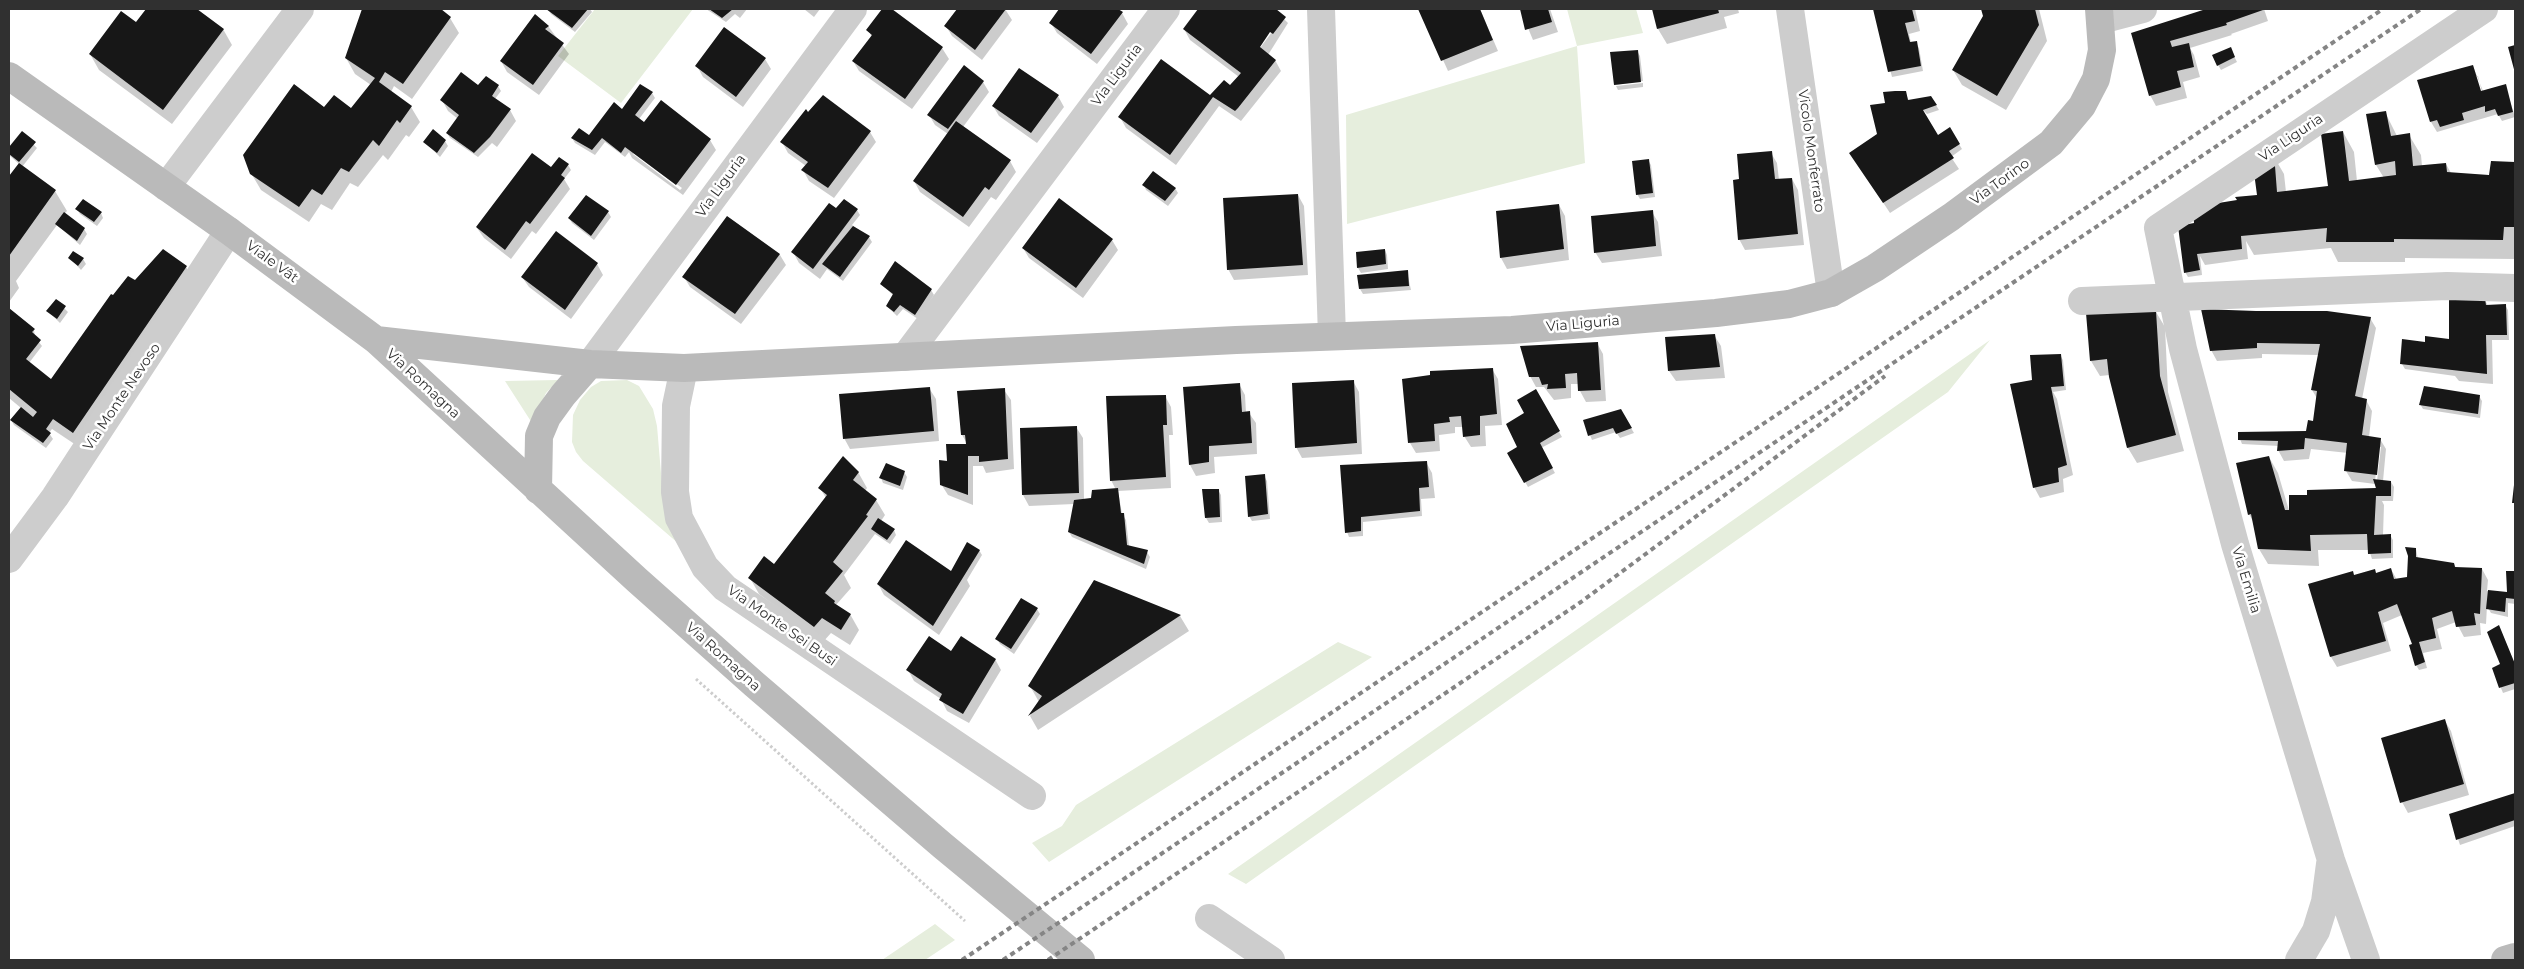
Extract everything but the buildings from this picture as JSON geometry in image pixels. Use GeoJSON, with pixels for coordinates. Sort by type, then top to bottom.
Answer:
{"type":"FeatureCollection","features":[{"type":"Feature","properties":{"kind":"main road","name":"Via Torino"},"geometry":{"type":"LineString","coordinates":[[1831,293],[1875,268],[1951,217],[2052,143],[2082,106],[2096,79],[2102,50],[2100,14]]}},
{"type":"Feature","properties":{"kind":"main road","name":"Viale Vât"},"geometry":{"type":"LineString","coordinates":[[9,76],[229,230],[376,340]]}},
{"type":"Feature","properties":{"kind":"main road","name":"Via Liguria"},"geometry":{"type":"LineString","coordinates":[[376,340],[590,364],[684,368],[1332,336],[1512,330],[1716,313],[1789,304],[1831,293]]}},
{"type":"Feature","properties":{"kind":"main road","name":"Via Romagna"},"geometry":{"type":"LineString","coordinates":[[376,340],[538,490],[754,684],[950,853],[1081,960]]}},
{"type":"Feature","properties":{"kind":"main road","name":"Via Liguria"},"geometry":{"type":"LineString","coordinates":[[538,490],[539,436],[547,417],[590,364]]}},
{"type":"Feature","properties":{"kind":"main road"},"geometry":{"type":"LineString","coordinates":[[2505,960],[2515,957]]}},
{"type":"Feature","properties":{"kind":"street"},"geometry":{"type":"LineString","coordinates":[[166,186],[300,9]]}},
{"type":"Feature","properties":{"kind":"street","name":"Via Liguria"},"geometry":{"type":"LineString","coordinates":[[590,364],[852,9]]}},
{"type":"Feature","properties":{"kind":"street","name":"Via Liguria"},"geometry":{"type":"LineString","coordinates":[[905,357],[1166,9]]}},
{"type":"Feature","properties":{"kind":"street"},"geometry":{"type":"LineString","coordinates":[[1321,9],[1332,336]]}},
{"type":"Feature","properties":{"kind":"street","name":"Vicolo Monferrato"},"geometry":{"type":"LineString","coordinates":[[1790,9],[1831,293]]}},
{"type":"Feature","properties":{"kind":"street","name":"Via Torino"},"geometry":{"type":"LineString","coordinates":[[2100,14],[2143,9]]}},
{"type":"Feature","properties":{"kind":"street","name":"Via Liguria"},"geometry":{"type":"LineString","coordinates":[[2171,298],[2158,228],[2484,9]]}},
{"type":"Feature","properties":{"kind":"street","name":"Via Monte Nevoso"},"geometry":{"type":"LineString","coordinates":[[9,559],[65,481],[229,230]]}},
{"type":"Feature","properties":{"kind":"street"},"geometry":{"type":"LineString","coordinates":[[2082,301],[2447,286],[2515,288]]}},
{"type":"Feature","properties":{"kind":"street","name":"Via Emilia"},"geometry":{"type":"LineString","coordinates":[[2171,298],[2235,544],[2331,860],[2366,960]]}},
{"type":"Feature","properties":{"kind":"street","name":"Via Monte Sei Busi"},"geometry":{"type":"LineString","coordinates":[[684,368],[676,406],[675,492],[679,518],[705,568],[726,588],[1032,796]]}},
{"type":"Feature","properties":{"kind":"street","name":"Via Emilia"},"geometry":{"type":"LineString","coordinates":[[2299,960],[2316,931],[2324,902],[2331,860]]}},
{"type":"Feature","properties":{"kind":"street"},"geometry":{"type":"LineString","coordinates":[[1209,918],[1271,960]]}},
{"type":"Feature","properties":{"kind":"green space"},"geometry":{"type":"Polygon","coordinates":[[[595,9],[693,9],[621,103],[558,56],[595,9]]]}},
{"type":"Feature","properties":{"kind":"green space"},"geometry":{"type":"Polygon","coordinates":[[[1567,9],[1636,9],[1643,33],[1577,46],[1567,9]]]}},
{"type":"Feature","properties":{"kind":"green space"},"geometry":{"type":"Polygon","coordinates":[[[1577,46],[1585,163],[1347,224],[1346,115],[1577,46]]]}},
{"type":"Feature","properties":{"kind":"green space"},"geometry":{"type":"Polygon","coordinates":[[[1990,340],[1948,392],[1246,884],[1228,874],[1990,340]]]}},
{"type":"Feature","properties":{"kind":"green space"},"geometry":{"type":"Polygon","coordinates":[[[558,380],[546,393],[532,423],[505,381],[558,380]]]}},
{"type":"Feature","properties":{"kind":"green space"},"geometry":{"type":"Polygon","coordinates":[[[627,380],[639,386],[653,409],[657,426],[662,485],[679,544],[583,461],[576,452],[572,442],[573,415],[580,400],[591,387],[601,381],[627,380]]]}},
{"type":"Feature","properties":{"kind":"green space"},"geometry":{"type":"Polygon","coordinates":[[[1338,642],[1372,657],[1049,862],[1032,843],[1062,826],[1076,805],[1338,642]]]}},
{"type":"Feature","properties":{"kind":"green space"},"geometry":{"type":"Polygon","coordinates":[[[935,924],[955,940],[925,960],[882,960],[935,924]]]}},
{"type":"Feature","properties":{"kind":"railway"},"geometry":{"type":"LineString","coordinates":[[962,960],[2383,9]]}},
{"type":"Feature","properties":{"kind":"railway"},"geometry":{"type":"LineString","coordinates":[[1003,960],[2421,9]]}},
{"type":"Feature","properties":{"kind":"railway"},"geometry":{"type":"LineString","coordinates":[[1048,960],[1581,602],[1885,376]]}}]}
